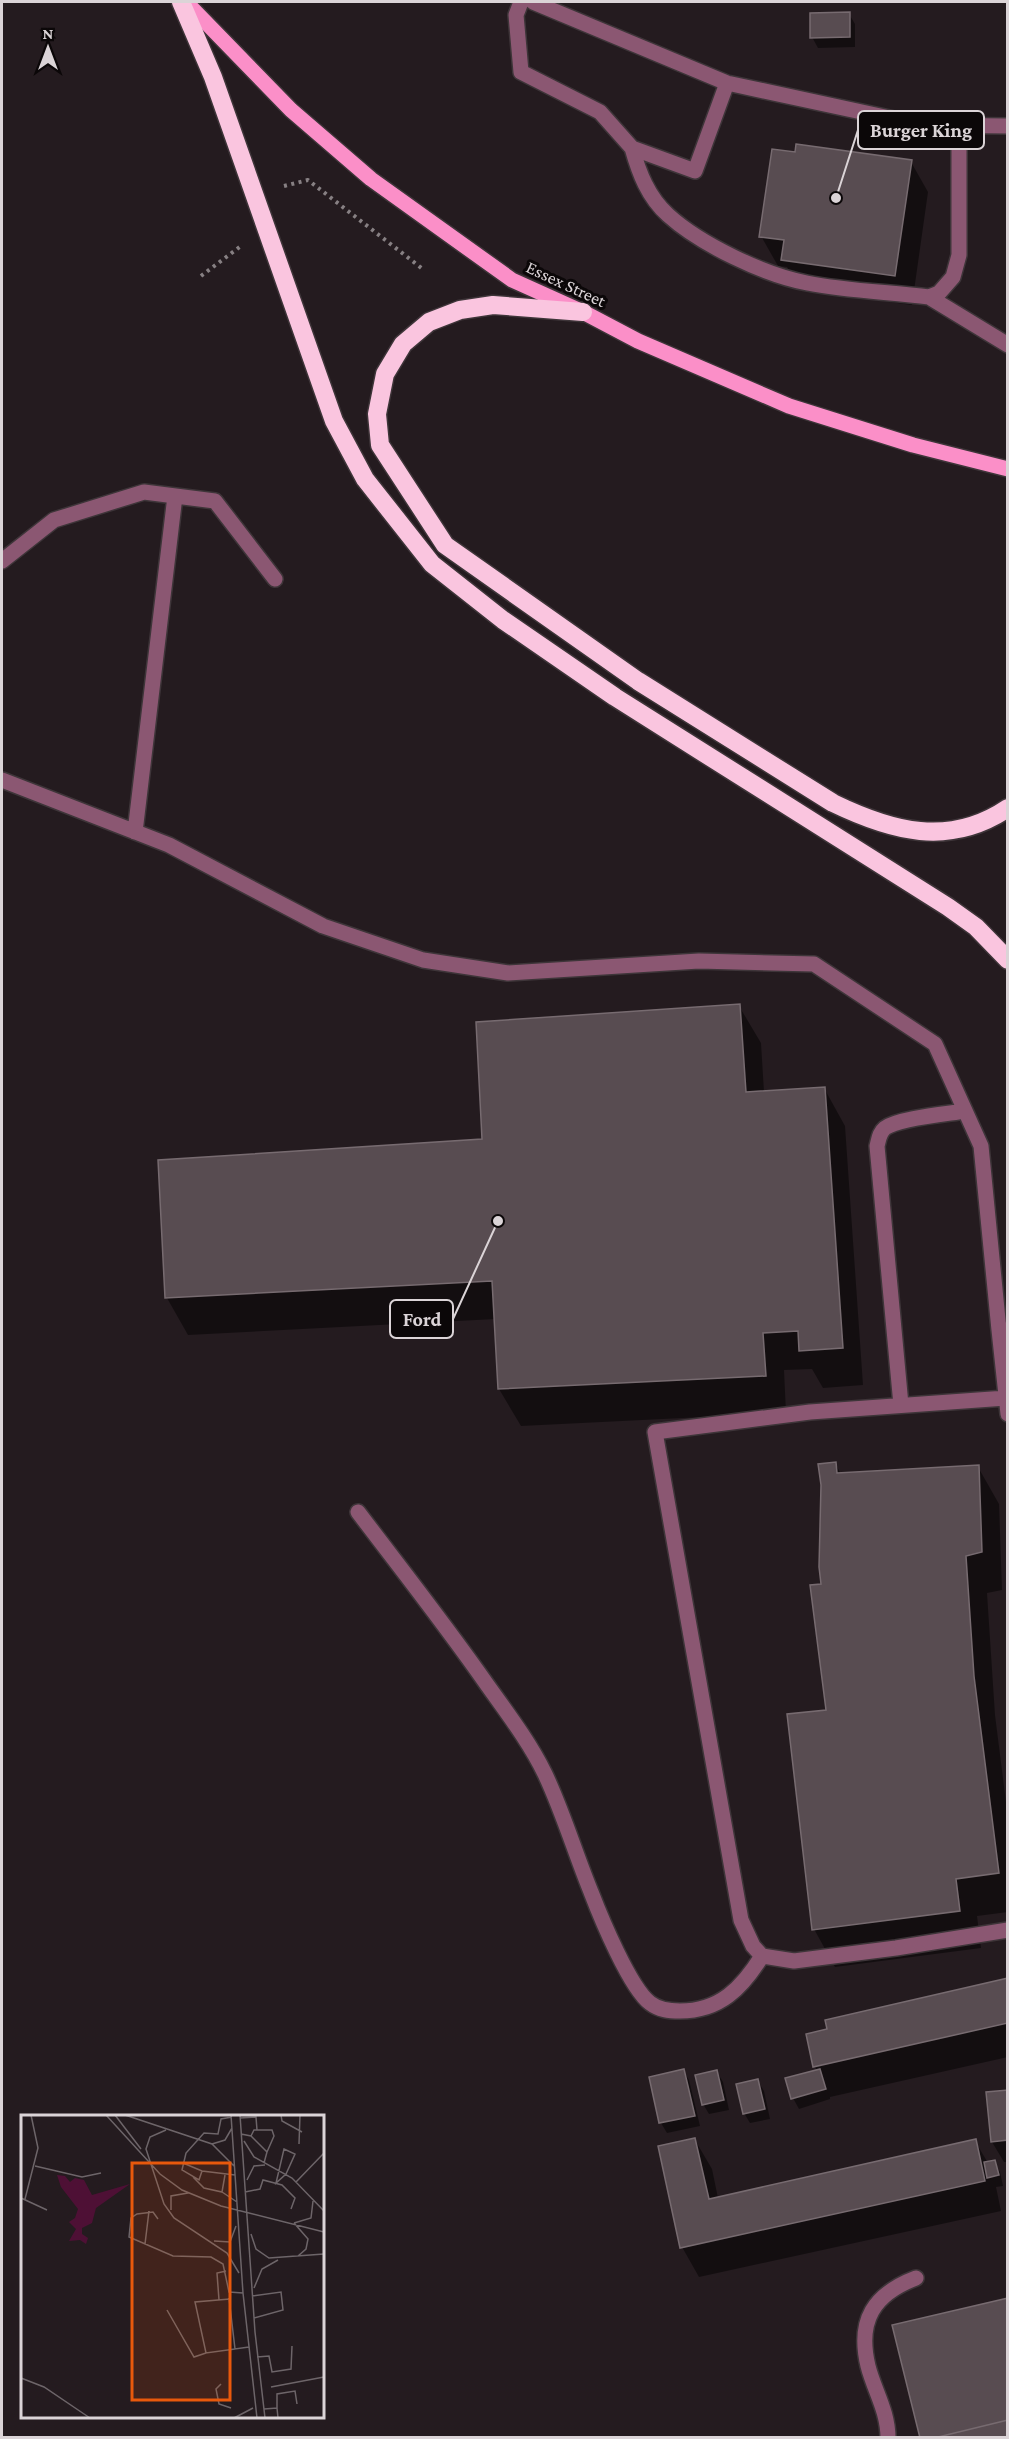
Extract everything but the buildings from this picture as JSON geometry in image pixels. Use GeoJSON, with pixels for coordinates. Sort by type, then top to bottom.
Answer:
{"type":"FeatureCollection","features":[{"type":"Feature","properties":{"kind":"highway"},"geometry":{"type":"LineString","coordinates":[[181,2],[213,77],[334,421],[365,479],[432,564],[503,620],[615,697],[929,893],[976,927],[1008,960]]}},
{"type":"Feature","properties":{"kind":"highway"},"geometry":{"type":"LineString","coordinates":[[583,312],[493,305],[460,310],[429,322],[403,344],[385,374],[377,414],[380,445],[445,545],[638,681],[833,803],[864,817],[902,829],[941,832],[992,818],[1008,808]]}},
{"type":"Feature","properties":{"kind":"main road","name":"Essex Street"},"geometry":{"type":"LineString","coordinates":[[186,2],[291,110],[370,179],[512,280],[583,312],[638,341],[789,406],[913,445],[1006,468]]}},
{"type":"Feature","properties":{"kind":"lane"},"geometry":{"type":"LineString","coordinates":[[521,2],[516,15],[521,72],[600,112],[632,148],[640,177],[668,215],[704,240],[762,270],[806,283],[929,297],[1008,345]]}},
{"type":"Feature","properties":{"kind":"lane"},"geometry":{"type":"LineString","coordinates":[[532,2],[727,83],[922,125],[1008,126]]}},
{"type":"Feature","properties":{"kind":"lane"},"geometry":{"type":"LineString","coordinates":[[632,148],[695,171],[727,83]]}},
{"type":"Feature","properties":{"kind":"lane"},"geometry":{"type":"LineString","coordinates":[[929,297],[939,293],[953,277],[958,255],[959,127]]}},
{"type":"Feature","properties":{"kind":"lane"},"geometry":{"type":"LineString","coordinates":[[2,561],[54,520],[144,492],[214,501],[275,579]]}},
{"type":"Feature","properties":{"kind":"lane"},"geometry":{"type":"LineString","coordinates":[[135,832],[175,496]]}},
{"type":"Feature","properties":{"kind":"lane"},"geometry":{"type":"LineString","coordinates":[[2,780],[169,845],[323,926],[423,960],[508,973],[699,961],[814,964],[935,1044],[981,1146],[1003,1330],[1008,1414]]}},
{"type":"Feature","properties":{"kind":"lane"},"geometry":{"type":"LineString","coordinates":[[901,1406],[878,1146],[880,1134],[885,1128],[897,1123],[965,1111]]}},
{"type":"Feature","properties":{"kind":"lane"},"geometry":{"type":"LineString","coordinates":[[1006,1398],[810,1412],[655,1432],[741,1920],[753,1946],[762,1956],[794,1961],[1008,1930]]}},
{"type":"Feature","properties":{"kind":"lane"},"geometry":{"type":"LineString","coordinates":[[358,1512],[469,1658],[507,1712],[544,1773],[567,1826],[607,1934],[644,1997],[653,2006],[665,2010],[700,2010],[720,2003],[734,1993],[747,1980],[762,1956]]}},
{"type":"Feature","properties":{"kind":"lane"},"geometry":{"type":"LineString","coordinates":[[888,2438],[882,2402],[868,2367],[867,2324],[869,2315],[880,2297],[916,2278]]}},
{"type":"Feature","properties":{"kind":"path"},"geometry":{"type":"LineString","coordinates":[[283,186],[308,180],[424,270]]}},
{"type":"Feature","properties":{"kind":"path"},"geometry":{"type":"LineString","coordinates":[[201,276],[265,229]]}},
{"type":"Feature","properties":{"kind":"place","name":"Burger King"},"geometry":{"type":"Point","coordinates":[836,198]}},
{"type":"Feature","properties":{"kind":"place","name":"Ford"},"geometry":{"type":"Point","coordinates":[498,1221]}}]}
